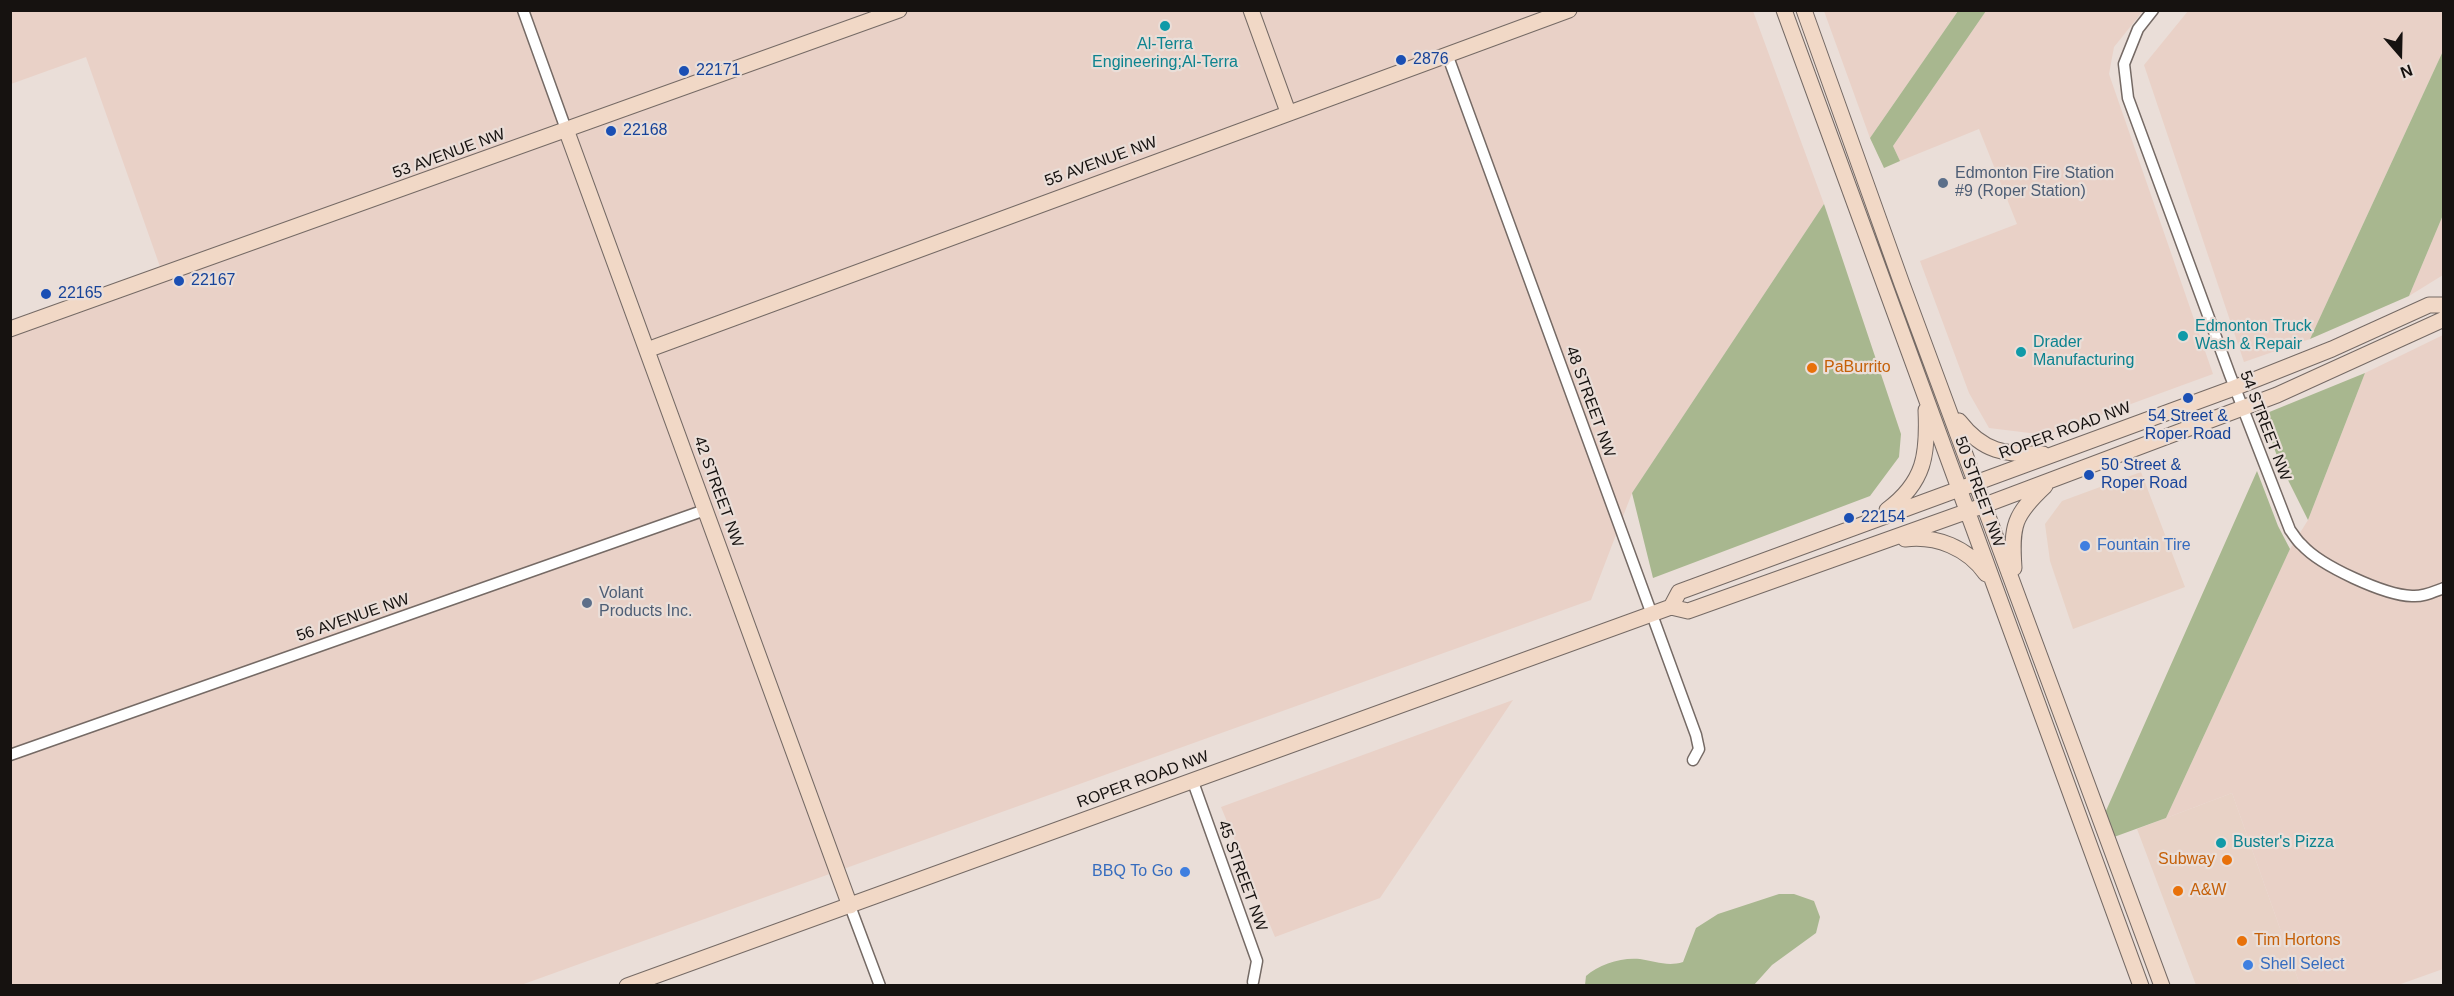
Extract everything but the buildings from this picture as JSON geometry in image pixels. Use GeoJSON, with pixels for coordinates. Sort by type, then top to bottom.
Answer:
{"type":"FeatureCollection","features":[{"type":"Feature","properties":{"kind":"main road","name":"53 AVENUE NW"},"geometry":{"type":"LineString","coordinates":[[10,329],[567,132],[899,10]]}},
{"type":"Feature","properties":{"kind":"main road"},"geometry":{"type":"LineString","coordinates":[[1251,10],[1288,112]]}},
{"type":"Feature","properties":{"kind":"main road","name":"55 AVENUE NW"},"geometry":{"type":"LineString","coordinates":[[647,350],[1569,10]]}},
{"type":"Feature","properties":{"kind":"main road","name":"50 STREET NW"},"geometry":{"type":"LineString","coordinates":[[1784,10],[2141,986]]}},
{"type":"Feature","properties":{"kind":"main road","name":"50 STREET NW"},"geometry":{"type":"LineString","coordinates":[[1804,10],[1902,284],[2162,986]]}},
{"type":"Feature","properties":{"kind":"main road","name":"42 STREET NW"},"geometry":{"type":"LineString","coordinates":[[567,132],[850,906]]}},
{"type":"Feature","properties":{"kind":"main road","name":"ROPER ROAD NW"},"geometry":{"type":"LineString","coordinates":[[1671,608],[1679,592],[2234,388],[2332,349],[2429,305],[2444,305]]}},
{"type":"Feature","properties":{"kind":"main road","name":"ROPER ROAD NW"},"geometry":{"type":"LineString","coordinates":[[627,986],[1652,614],[1671,608],[1688,612],[2051,481],[2311,381],[2444,319]]}},
{"type":"Feature","properties":{"kind":"main road"},"geometry":{"type":"LineString","coordinates":[[1872,520],[1908,493],[1920,472],[1927,442],[1925,395]]}},
{"type":"Feature","properties":{"kind":"main road"},"geometry":{"type":"LineString","coordinates":[[1950,410],[1973,438],[1987,447],[2008,453],[2055,454]]}},
{"type":"Feature","properties":{"kind":"main road"},"geometry":{"type":"LineString","coordinates":[[2015,586],[2013,545],[2017,518],[2024,506],[2051,481]]}},
{"type":"Feature","properties":{"kind":"main road"},"geometry":{"type":"LineString","coordinates":[[1884,541],[1922,537],[1953,547],[1969,554],[1980,565],[1997,590]]}},
{"type":"Feature","properties":{"kind":"street","name":"42 STREET NW"},"geometry":{"type":"LineString","coordinates":[[523,10],[567,132]]}},
{"type":"Feature","properties":{"kind":"street","name":"54 STREET NW"},"geometry":{"type":"LineString","coordinates":[[2153,10],[2138,29],[2124,64],[2128,98],[2234,388],[2290,530],[2301,545],[2315,556],[2378,589],[2409,596],[2421,596],[2444,588]]}},
{"type":"Feature","properties":{"kind":"street","name":"48 STREET NW"},"geometry":{"type":"LineString","coordinates":[[1447,54],[1696,735],[1699,749],[1693,760]]}},
{"type":"Feature","properties":{"kind":"street","name":"56 AVENUE NW"},"geometry":{"type":"LineString","coordinates":[[10,755],[705,510]]}},
{"type":"Feature","properties":{"kind":"street","name":"45 STREET NW"},"geometry":{"type":"LineString","coordinates":[[1192,782],[1257,961],[1253,982]]}},
{"type":"Feature","properties":{"kind":"street","name":"42 STREET NW"},"geometry":{"type":"LineString","coordinates":[[850,906],[880,986]]}},
{"type":"Feature","properties":{"kind":"shaded area"},"geometry":{"type":"Polygon","coordinates":[[[11,10],[1753,11],[1824,204],[1632,493],[1591,600],[521,985],[11,985],[11,332],[164,278],[86,57],[11,84],[11,10]]]}},
{"type":"Feature","properties":{"kind":"shaded area"},"geometry":{"type":"Polygon","coordinates":[[[1824,11],[1958,11],[1870,138],[1824,11]]]}},
{"type":"Feature","properties":{"kind":"shaded area"},"geometry":{"type":"Polygon","coordinates":[[[1986,11],[2143,11],[2114,47],[2109,74],[2213,374],[2046,435],[1989,428],[1969,393],[1920,261],[2017,224],[1979,129],[1900,161],[1893,146],[1986,11]]]}},
{"type":"Feature","properties":{"kind":"shaded area"},"geometry":{"type":"Polygon","coordinates":[[[2188,11],[2443,11],[2443,51],[2310,339],[2244,362],[2144,65],[2188,11]]]}},
{"type":"Feature","properties":{"kind":"shaded area"},"geometry":{"type":"Polygon","coordinates":[[[2443,215],[2443,275],[2409,296],[2443,215]]]}},
{"type":"Feature","properties":{"kind":"shaded area"},"geometry":{"type":"Polygon","coordinates":[[[2443,335],[2443,969],[2398,985],[2300,985],[2232,793],[2166,818],[2290,549],[2308,520],[2365,373],[2443,335]]]}},
{"type":"Feature","properties":{"kind":"shaded area"},"geometry":{"type":"Polygon","coordinates":[[[2141,472],[2185,587],[2073,629],[2050,561],[2045,524],[2062,501],[2141,472]]]}},
{"type":"Feature","properties":{"kind":"shaded area"},"geometry":{"type":"Polygon","coordinates":[[[1513,700],[1380,898],[1275,937],[1221,807],[1513,700]]]}},
{"type":"Feature","properties":{"kind":"shaded area"},"geometry":{"type":"Polygon","coordinates":[[[2232,793],[2300,985],[2196,985],[2137,829],[2232,793]]]}},
{"type":"Feature","properties":{"kind":"green space"},"geometry":{"type":"Polygon","coordinates":[[[1958,11],[1986,11],[1893,146],[1900,161],[1884,168],[1870,138],[1958,11]]]}},
{"type":"Feature","properties":{"kind":"green space"},"geometry":{"type":"Polygon","coordinates":[[[2443,51],[2443,215],[2409,296],[2310,339],[2443,51]]]}},
{"type":"Feature","properties":{"kind":"green space"},"geometry":{"type":"Polygon","coordinates":[[[1824,204],[1901,434],[1899,457],[1870,496],[1653,578],[1632,493],[1824,204]]]}},
{"type":"Feature","properties":{"kind":"green space"},"geometry":{"type":"Polygon","coordinates":[[[2365,373],[2308,520],[2280,464],[2262,415],[2365,373]]]}},
{"type":"Feature","properties":{"kind":"green space"},"geometry":{"type":"Polygon","coordinates":[[[2257,471],[2278,526],[2290,549],[2166,818],[2114,837],[2105,813],[2257,471]]]}},
{"type":"Feature","properties":{"kind":"green space"},"geometry":{"type":"Polygon","coordinates":[[[1779,894],[1794,894],[1814,901],[1820,917],[1816,933],[1772,965],[1754,985],[1585,985],[1586,976],[1591,972],[1618,960],[1640,959],[1672,964],[1683,962],[1696,928],[1718,914],[1779,894]]]}},
{"type":"Feature","properties":{"kind":"place","name":"Al-Terra Engineering;Al-Terra"},"geometry":{"type":"Point","coordinates":[1165,26]}},
{"type":"Feature","properties":{"kind":"place","name":"2876"},"geometry":{"type":"Point","coordinates":[1401,60]}},
{"type":"Feature","properties":{"kind":"place","name":"22171"},"geometry":{"type":"Point","coordinates":[684,71]}},
{"type":"Feature","properties":{"kind":"place","name":"22168"},"geometry":{"type":"Point","coordinates":[611,131]}},
{"type":"Feature","properties":{"kind":"place","name":"Edmonton Fire Station #9 (Roper Station)"},"geometry":{"type":"Point","coordinates":[1943,183]}},
{"type":"Feature","properties":{"kind":"place","name":"22167"},"geometry":{"type":"Point","coordinates":[179,281]}},
{"type":"Feature","properties":{"kind":"place","name":"22165"},"geometry":{"type":"Point","coordinates":[46,294]}},
{"type":"Feature","properties":{"kind":"place","name":"Edmonton Truck Wash & Repair"},"geometry":{"type":"Point","coordinates":[2183,336]}},
{"type":"Feature","properties":{"kind":"place","name":"Drader Manufacturing"},"geometry":{"type":"Point","coordinates":[2021,352]}},
{"type":"Feature","properties":{"kind":"place","name":"PaBurrito"},"geometry":{"type":"Point","coordinates":[1812,368]}},
{"type":"Feature","properties":{"kind":"place","name":"54 Street & Roper Road"},"geometry":{"type":"Point","coordinates":[2188,398]}},
{"type":"Feature","properties":{"kind":"place","name":"50 Street & Roper Road"},"geometry":{"type":"Point","coordinates":[2089,475]}},
{"type":"Feature","properties":{"kind":"place","name":"22154"},"geometry":{"type":"Point","coordinates":[1849,518]}},
{"type":"Feature","properties":{"kind":"place","name":"Fountain Tire"},"geometry":{"type":"Point","coordinates":[2085,546]}},
{"type":"Feature","properties":{"kind":"place","name":"Volant Products Inc."},"geometry":{"type":"Point","coordinates":[587,603]}},
{"type":"Feature","properties":{"kind":"place","name":"Buster's Pizza"},"geometry":{"type":"Point","coordinates":[2221,843]}},
{"type":"Feature","properties":{"kind":"place","name":"Subway"},"geometry":{"type":"Point","coordinates":[2227,860]}},
{"type":"Feature","properties":{"kind":"place","name":"BBQ To Go"},"geometry":{"type":"Point","coordinates":[1185,872]}},
{"type":"Feature","properties":{"kind":"place","name":"A&W"},"geometry":{"type":"Point","coordinates":[2178,891]}},
{"type":"Feature","properties":{"kind":"place","name":"Tim Hortons"},"geometry":{"type":"Point","coordinates":[2242,941]}},
{"type":"Feature","properties":{"kind":"place","name":"Shell Select"},"geometry":{"type":"Point","coordinates":[2248,965]}}]}
